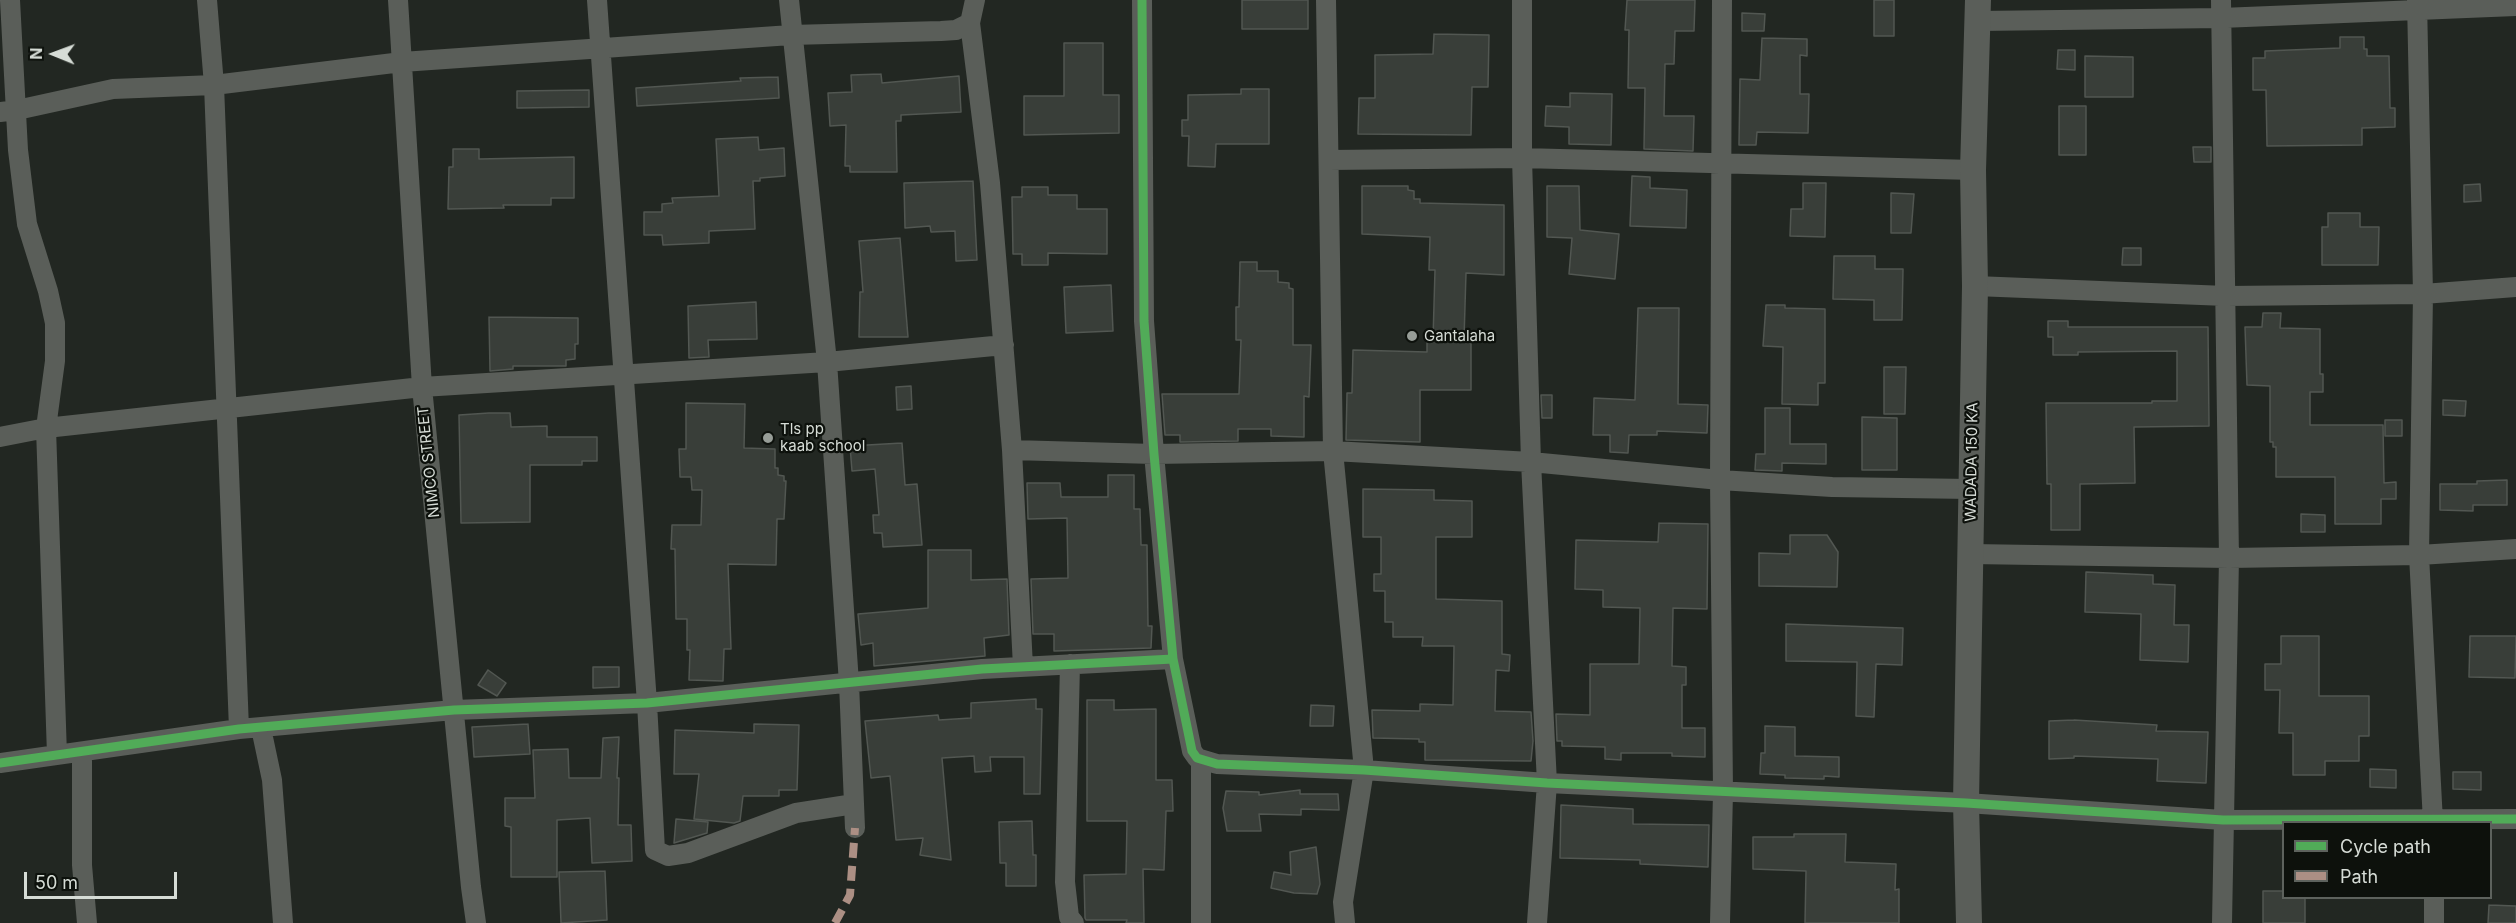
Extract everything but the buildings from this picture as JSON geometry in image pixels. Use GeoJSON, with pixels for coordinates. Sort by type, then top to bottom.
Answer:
{"type":"FeatureCollection","features":[{"type":"Feature","properties":{"kind":"street"},"geometry":{"type":"LineString","coordinates":[[10,0],[9,111],[18,150],[27,224],[48,291],[55,323],[55,361],[46,428],[57,756]]}},
{"type":"Feature","properties":{"kind":"street"},"geometry":{"type":"LineString","coordinates":[[207,0],[214,85],[228,407],[238,729]]}},
{"type":"Feature","properties":{"kind":"street","name":"NIMCO STREET"},"geometry":{"type":"LineString","coordinates":[[398,0],[422,387],[476,923]]}},
{"type":"Feature","properties":{"kind":"street"},"geometry":{"type":"LineString","coordinates":[[597,0],[647,703],[655,850],[668,855],[688,853],[796,813],[854,804]]}},
{"type":"Feature","properties":{"kind":"street"},"geometry":{"type":"LineString","coordinates":[[789,0],[827,362],[849,683],[855,828]]}},
{"type":"Feature","properties":{"kind":"street"},"geometry":{"type":"LineString","coordinates":[[975,0],[970,22],[990,183],[1004,345],[1012,450],[1023,667]]}},
{"type":"Feature","properties":{"kind":"street"},"geometry":{"type":"LineString","coordinates":[[1142,0],[1144,321],[1154,454],[1173,659],[1192,752],[1201,761],[1217,764],[1364,770],[1547,783],[1966,803],[2223,819],[2433,821],[2516,819]]}},
{"type":"Feature","properties":{"kind":"street"},"geometry":{"type":"LineString","coordinates":[[1326,0],[1333,451],[1364,770],[1343,902],[1345,923]]}},
{"type":"Feature","properties":{"kind":"street"},"geometry":{"type":"LineString","coordinates":[[1522,0],[1522,158],[1531,462],[1547,783],[1537,923]]}},
{"type":"Feature","properties":{"kind":"street"},"geometry":{"type":"LineString","coordinates":[[1720,923],[1722,0]]}},
{"type":"Feature","properties":{"kind":"street"},"geometry":{"type":"LineString","coordinates":[[2418,5],[2423,294],[2419,555],[2433,821]]}},
{"type":"Feature","properties":{"kind":"street"},"geometry":{"type":"LineString","coordinates":[[1978,10],[2516,6]]}},
{"type":"Feature","properties":{"kind":"street"},"geometry":{"type":"LineString","coordinates":[[2221,9],[2229,558],[2222,923]]}},
{"type":"Feature","properties":{"kind":"street","name":"WADADA 150 KA"},"geometry":{"type":"LineString","coordinates":[[1969,923],[1966,803],[1975,286],[1973,170],[1978,10]]}},
{"type":"Feature","properties":{"kind":"street"},"geometry":{"type":"LineString","coordinates":[[9,111],[113,89],[214,85],[402,62],[602,50],[791,35],[956,30],[970,22]]}},
{"type":"Feature","properties":{"kind":"street"},"geometry":{"type":"LineString","coordinates":[[1329,160],[1522,158],[1973,170]]}},
{"type":"Feature","properties":{"kind":"street"},"geometry":{"type":"LineString","coordinates":[[1975,286],[2226,296],[2423,294],[2516,287]]}},
{"type":"Feature","properties":{"kind":"street"},"geometry":{"type":"LineString","coordinates":[[0,436],[46,428],[422,387],[827,362],[1004,345]]}},
{"type":"Feature","properties":{"kind":"street"},"geometry":{"type":"LineString","coordinates":[[1012,450],[1154,454],[1333,451],[1531,462],[1720,480],[1832,487],[1971,489]]}},
{"type":"Feature","properties":{"kind":"street"},"geometry":{"type":"LineString","coordinates":[[1971,554],[2229,558],[2419,555],[2516,549]]}},
{"type":"Feature","properties":{"kind":"street"},"geometry":{"type":"LineString","coordinates":[[0,763],[238,729],[454,710],[647,703],[1023,667],[1173,659]]}},
{"type":"Feature","properties":{"kind":"street"},"geometry":{"type":"LineString","coordinates":[[1070,664],[1065,882],[1067,909],[1074,923]]}},
{"type":"Feature","properties":{"kind":"street"},"geometry":{"type":"LineString","coordinates":[[261,728],[273,780],[283,923]]}},
{"type":"Feature","properties":{"kind":"street"},"geometry":{"type":"LineString","coordinates":[[82,752],[82,866],[87,923]]}},
{"type":"Feature","properties":{"kind":"street"},"geometry":{"type":"LineString","coordinates":[[1201,761],[1201,923]]}},
{"type":"Feature","properties":{"kind":"street"},"geometry":{"type":"LineString","coordinates":[[2434,899],[2434,923]]}},
{"type":"Feature","properties":{"kind":"marked path"},"geometry":{"type":"LineString","coordinates":[[835,923],[850,895],[855,828]]}},
{"type":"Feature","properties":{"kind":"cycle path"},"geometry":{"type":"LineString","coordinates":[[1142,0],[1144,321],[1173,659],[1192,751],[1197,758],[1217,764],[1364,770],[1547,783],[1966,803],[2223,820],[2516,819]]}},
{"type":"Feature","properties":{"kind":"cycle path"},"geometry":{"type":"LineString","coordinates":[[0,763],[239,729],[454,710],[647,703],[982,669],[1173,659]]}},
{"type":"Feature","properties":{"kind":"place","name":"Gantalaha"},"geometry":{"type":"Point","coordinates":[1412,336]}},
{"type":"Feature","properties":{"kind":"place","name":"Tls pp kaab school"},"geometry":{"type":"Point","coordinates":[768,438]}}]}
